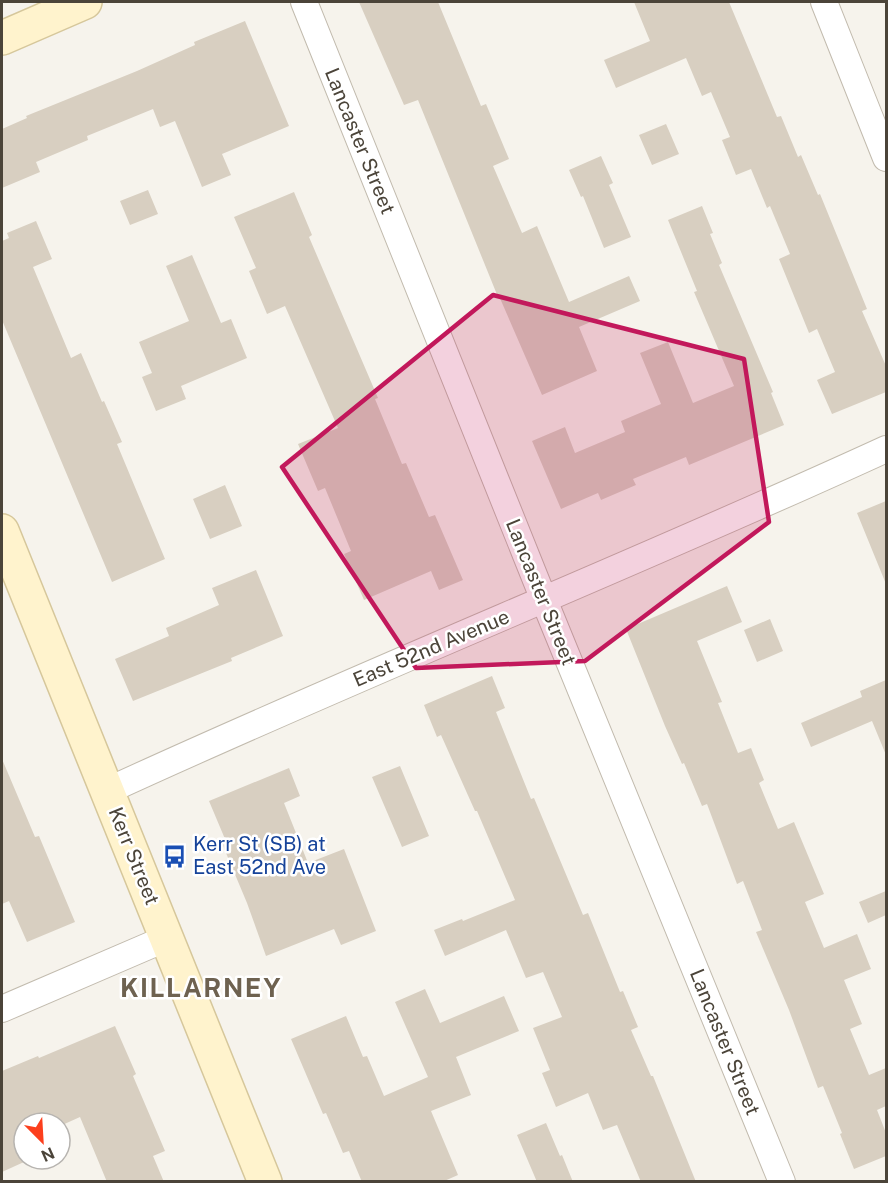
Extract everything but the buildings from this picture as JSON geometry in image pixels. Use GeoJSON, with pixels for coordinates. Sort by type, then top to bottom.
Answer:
{"type":"FeatureCollection","features":[{"type":"Feature","properties":{"kind":"street"},"geometry":{"type":"LineString","coordinates":[[2,38],[85,2]]}},
{"type":"Feature","properties":{"kind":"street","name":"Lancaster Street"},"geometry":{"type":"LineString","coordinates":[[304,2],[544,600],[782,1182]]}},
{"type":"Feature","properties":{"kind":"street"},"geometry":{"type":"LineString","coordinates":[[824,2],[886,158]]}},
{"type":"Feature","properties":{"kind":"street","name":"East 52nd Avenue"},"geometry":{"type":"LineString","coordinates":[[107,791],[325,693],[769,503],[886,448]]}},
{"type":"Feature","properties":{"kind":"street","name":"Kerr Street"},"geometry":{"type":"LineString","coordinates":[[3,539],[265,1182]]}},
{"type":"Feature","properties":{"kind":"street"},"geometry":{"type":"LineString","coordinates":[[2,1009],[167,938]]}},
{"type":"Feature","properties":{"kind":"highlighted area"},"geometry":{"type":"Polygon","coordinates":[[[493,295],[744,359],[769,522],[585,661],[416,668],[282,467],[493,295]]]}},
{"type":"Feature","properties":{"kind":"place","name":"Kerr St (SB) at East 52nd Ave"},"geometry":{"type":"Point","coordinates":[175,856]}},
{"type":"Feature","properties":{"kind":"district","name":"KILLARNEY"},"geometry":{"type":"Point","coordinates":[201,988]}}]}
